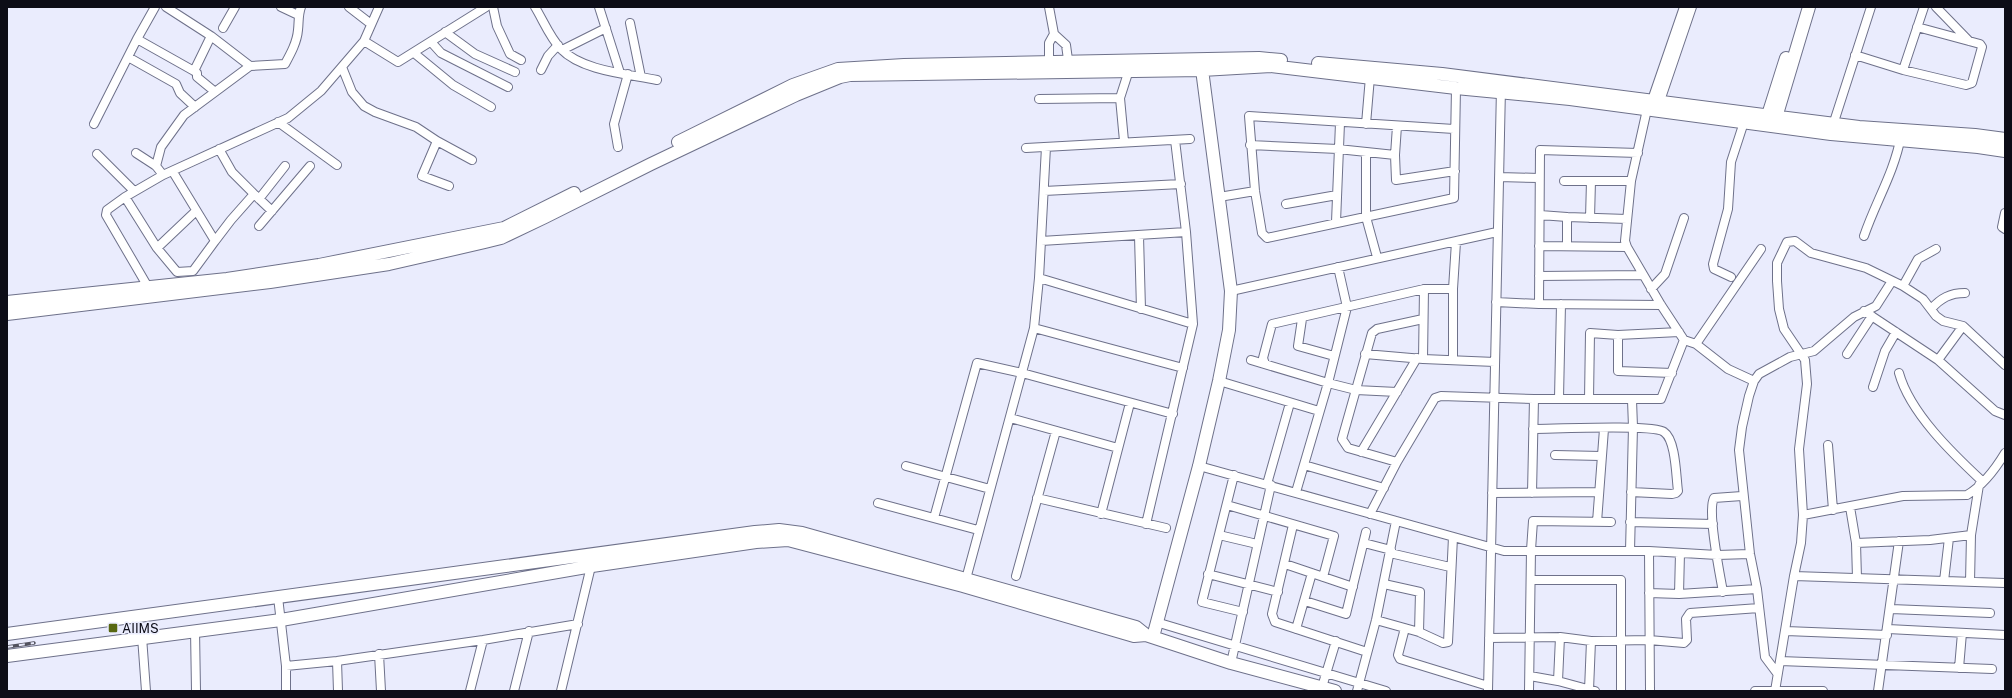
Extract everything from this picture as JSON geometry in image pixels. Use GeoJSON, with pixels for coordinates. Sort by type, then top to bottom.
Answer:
{"type":"FeatureCollection","features":[{"type":"Feature","properties":{"kind":"street"},"geometry":{"type":"LineString","coordinates":[[94,124],[155,7]]}},
{"type":"Feature","properties":{"kind":"street"},"geometry":{"type":"LineString","coordinates":[[166,7],[211,36],[250,66]]}},
{"type":"Feature","properties":{"kind":"street"},"geometry":{"type":"LineString","coordinates":[[223,28],[235,7]]}},
{"type":"Feature","properties":{"kind":"street"},"geometry":{"type":"LineString","coordinates":[[156,166],[161,147],[184,115],[214,91],[250,66],[285,64],[293,51],[298,31],[300,11],[281,7]]}},
{"type":"Feature","properties":{"kind":"street"},"geometry":{"type":"LineString","coordinates":[[349,7],[371,24]]}},
{"type":"Feature","properties":{"kind":"street"},"geometry":{"type":"LineString","coordinates":[[148,287],[106,215],[108,209],[134,191],[163,175],[173,172],[219,149],[288,118],[321,91],[364,41],[379,7]]}},
{"type":"Feature","properties":{"kind":"street"},"geometry":{"type":"LineString","coordinates":[[364,41],[398,62],[432,43],[445,32],[486,7]]}},
{"type":"Feature","properties":{"kind":"street"},"geometry":{"type":"LineString","coordinates":[[493,7],[497,26],[510,54],[521,60]]}},
{"type":"Feature","properties":{"kind":"street"},"geometry":{"type":"LineString","coordinates":[[535,7],[560,48],[593,68],[657,80]]}},
{"type":"Feature","properties":{"kind":"street"},"geometry":{"type":"LineString","coordinates":[[599,7],[624,74],[614,124],[618,147]]}},
{"type":"Feature","properties":{"kind":"street"},"geometry":{"type":"LineString","coordinates":[[1049,7],[1054,34],[1066,45],[1069,67]]}},
{"type":"Feature","properties":{"kind":"street"},"geometry":{"type":"LineString","coordinates":[[1684,7],[1652,102],[1638,153],[1631,181],[1625,241],[1661,306],[1684,340],[1696,344],[1728,369],[1754,381]]}},
{"type":"Feature","properties":{"kind":"street"},"geometry":{"type":"LineString","coordinates":[[1652,102],[1692,7]]}},
{"type":"Feature","properties":{"kind":"street"},"geometry":{"type":"LineString","coordinates":[[1771,121],[1802,7]]}},
{"type":"Feature","properties":{"kind":"street"},"geometry":{"type":"LineString","coordinates":[[1771,121],[1809,7]]}},
{"type":"Feature","properties":{"kind":"street"},"geometry":{"type":"LineString","coordinates":[[1831,128],[1871,7]]}},
{"type":"Feature","properties":{"kind":"street"},"geometry":{"type":"LineString","coordinates":[[1903,70],[1924,7]]}},
{"type":"Feature","properties":{"kind":"street"},"geometry":{"type":"LineString","coordinates":[[1936,7],[1970,41]]}},
{"type":"Feature","properties":{"kind":"street"},"geometry":{"type":"LineString","coordinates":[[630,23],[641,77]]}},
{"type":"Feature","properties":{"kind":"street"},"geometry":{"type":"LineString","coordinates":[[1855,55],[1903,70],[1966,85],[1970,84],[1973,81],[1982,48],[1978,43],[1917,27]]}},
{"type":"Feature","properties":{"kind":"street"},"geometry":{"type":"LineString","coordinates":[[541,70],[548,56],[560,48],[606,28]]}},
{"type":"Feature","properties":{"kind":"street"},"geometry":{"type":"LineString","coordinates":[[445,32],[475,54],[515,72]]}},
{"type":"Feature","properties":{"kind":"street"},"geometry":{"type":"LineString","coordinates":[[1050,67],[1049,43],[1054,34]]}},
{"type":"Feature","properties":{"kind":"street"},"geometry":{"type":"LineString","coordinates":[[194,71],[211,36]]}},
{"type":"Feature","properties":{"kind":"street"},"geometry":{"type":"LineString","coordinates":[[137,39],[197,73],[197,77],[214,91]]}},
{"type":"Feature","properties":{"kind":"street"},"geometry":{"type":"LineString","coordinates":[[432,43],[441,53],[508,87]]}},
{"type":"Feature","properties":{"kind":"street"},"geometry":{"type":"LineString","coordinates":[[414,53],[453,85],[491,107]]}},
{"type":"Feature","properties":{"kind":"street"},"geometry":{"type":"LineString","coordinates":[[128,57],[176,84],[180,93],[194,107]]}},
{"type":"Feature","properties":{"kind":"street"},"geometry":{"type":"LineString","coordinates":[[1069,67],[1129,70],[1263,58],[1652,102],[1771,121],[1901,136],[2005,151]]}},
{"type":"Feature","properties":{"kind":"street"},"geometry":{"type":"LineString","coordinates":[[7,314],[201,286],[319,265],[504,228],[793,85],[838,68],[904,65],[1069,67],[1201,64],[1271,66],[1456,88],[1501,86]]}},
{"type":"Feature","properties":{"kind":"street"},"geometry":{"type":"LineString","coordinates":[[1150,636],[1156,622],[1199,466],[1219,381],[1229,330],[1231,291],[1201,64]]}},
{"type":"Feature","properties":{"kind":"street"},"geometry":{"type":"LineString","coordinates":[[342,67],[352,92],[364,106],[375,112],[416,127],[437,141],[472,160]]}},
{"type":"Feature","properties":{"kind":"street"},"geometry":{"type":"LineString","coordinates":[[1124,141],[1120,98],[1129,70]]}},
{"type":"Feature","properties":{"kind":"street"},"geometry":{"type":"LineString","coordinates":[[1366,124],[1370,77]]}},
{"type":"Feature","properties":{"kind":"street"},"geometry":{"type":"LineString","coordinates":[[1405,628],[1398,655],[1400,659],[1488,689],[1501,86]]}},
{"type":"Feature","properties":{"kind":"street"},"geometry":{"type":"LineString","coordinates":[[1454,129],[1340,123],[1249,116],[1250,145],[1255,191],[1262,233],[1266,238],[1454,198],[1454,129],[1456,88]]}},
{"type":"Feature","properties":{"kind":"street"},"geometry":{"type":"LineString","coordinates":[[1039,99],[1120,98]]}},
{"type":"Feature","properties":{"kind":"street"},"geometry":{"type":"LineString","coordinates":[[1731,277],[1714,269],[1713,264],[1728,209],[1732,162],[1745,117]]}},
{"type":"Feature","properties":{"kind":"street"},"geometry":{"type":"LineString","coordinates":[[278,122],[337,165]]}},
{"type":"Feature","properties":{"kind":"street"},"geometry":{"type":"LineString","coordinates":[[1336,222],[1340,123]]}},
{"type":"Feature","properties":{"kind":"street"},"geometry":{"type":"LineString","coordinates":[[1397,126],[1395,155],[1396,180],[1455,171]]}},
{"type":"Feature","properties":{"kind":"street"},"geometry":{"type":"LineString","coordinates":[[1901,136],[1975,135],[2005,139]]}},
{"type":"Feature","properties":{"kind":"street"},"geometry":{"type":"LineString","coordinates":[[1864,236],[1875,204],[1887,182],[1901,136]]}},
{"type":"Feature","properties":{"kind":"street"},"geometry":{"type":"LineString","coordinates":[[1026,148],[1124,141],[1190,139]]}},
{"type":"Feature","properties":{"kind":"street"},"geometry":{"type":"LineString","coordinates":[[1146,524],[1193,324],[1186,232],[1175,140]]}},
{"type":"Feature","properties":{"kind":"street"},"geometry":{"type":"LineString","coordinates":[[437,141],[422,176],[449,186]]}},
{"type":"Feature","properties":{"kind":"street"},"geometry":{"type":"LineString","coordinates":[[1250,145],[1338,149],[1395,155]]}},
{"type":"Feature","properties":{"kind":"street"},"geometry":{"type":"LineString","coordinates":[[966,579],[978,530],[1034,328],[1039,278],[1046,147]]}},
{"type":"Feature","properties":{"kind":"street"},"geometry":{"type":"LineString","coordinates":[[219,149],[232,172],[272,211]]}},
{"type":"Feature","properties":{"kind":"street"},"geometry":{"type":"LineString","coordinates":[[1539,304],[1540,150],[1638,153]]}},
{"type":"Feature","properties":{"kind":"street"},"geometry":{"type":"LineString","coordinates":[[1366,152],[1366,217],[1377,257]]}},
{"type":"Feature","properties":{"kind":"street"},"geometry":{"type":"LineString","coordinates":[[136,153],[156,166],[163,175]]}},
{"type":"Feature","properties":{"kind":"street"},"geometry":{"type":"LineString","coordinates":[[97,154],[134,191]]}},
{"type":"Feature","properties":{"kind":"street"},"geometry":{"type":"LineString","coordinates":[[125,197],[157,248],[175,271],[192,272],[231,220],[256,197],[285,166]]}},
{"type":"Feature","properties":{"kind":"street"},"geometry":{"type":"LineString","coordinates":[[259,226],[310,166]]}},
{"type":"Feature","properties":{"kind":"street"},"geometry":{"type":"LineString","coordinates":[[173,172],[215,241]]}},
{"type":"Feature","properties":{"kind":"street"},"geometry":{"type":"LineString","coordinates":[[1499,176],[1539,178]]}},
{"type":"Feature","properties":{"kind":"street"},"geometry":{"type":"LineString","coordinates":[[1564,181],[1631,181]]}},
{"type":"Feature","properties":{"kind":"street"},"geometry":{"type":"LineString","coordinates":[[1590,218],[1591,181]]}},
{"type":"Feature","properties":{"kind":"street"},"geometry":{"type":"LineString","coordinates":[[1044,191],[1181,184]]}},
{"type":"Feature","properties":{"kind":"street"},"geometry":{"type":"LineString","coordinates":[[1218,198],[1255,191]]}},
{"type":"Feature","properties":{"kind":"street"},"geometry":{"type":"LineString","coordinates":[[1286,204],[1337,195]]}},
{"type":"Feature","properties":{"kind":"street"},"geometry":{"type":"LineString","coordinates":[[157,248],[196,211]]}},
{"type":"Feature","properties":{"kind":"street"},"geometry":{"type":"LineString","coordinates":[[2005,213],[2002,227],[2005,229]]}},
{"type":"Feature","properties":{"kind":"street"},"geometry":{"type":"LineString","coordinates":[[1540,216],[1627,218]]}},
{"type":"Feature","properties":{"kind":"street"},"geometry":{"type":"LineString","coordinates":[[1567,217],[1567,246]]}},
{"type":"Feature","properties":{"kind":"street"},"geometry":{"type":"LineString","coordinates":[[1652,289],[1665,274],[1684,218]]}},
{"type":"Feature","properties":{"kind":"street"},"geometry":{"type":"LineString","coordinates":[[1041,241],[1186,232]]}},
{"type":"Feature","properties":{"kind":"street"},"geometry":{"type":"LineString","coordinates":[[1231,291],[1377,257],[1456,242],[1497,232]]}},
{"type":"Feature","properties":{"kind":"street"},"geometry":{"type":"LineString","coordinates":[[1139,236],[1141,309]]}},
{"type":"Feature","properties":{"kind":"street"},"geometry":{"type":"LineString","coordinates":[[1775,690],[1801,543],[1803,515],[1798,449],[1807,384],[1805,360],[1784,329],[1779,309],[1776,281],[1777,263],[1787,242],[1795,241],[1808,252],[1866,268],[1903,286],[1920,296],[1936,316],[1943,320],[1963,326],[2005,365]]}},
{"type":"Feature","properties":{"kind":"street"},"geometry":{"type":"LineString","coordinates":[[1453,360],[1453,289],[1456,242]]}},
{"type":"Feature","properties":{"kind":"street"},"geometry":{"type":"LineString","coordinates":[[1539,246],[1627,247]]}},
{"type":"Feature","properties":{"kind":"street"},"geometry":{"type":"LineString","coordinates":[[1696,344],[1761,249]]}},
{"type":"Feature","properties":{"kind":"street"},"geometry":{"type":"LineString","coordinates":[[1903,286],[1918,258],[1936,249]]}},
{"type":"Feature","properties":{"kind":"street"},"geometry":{"type":"LineString","coordinates":[[1296,492],[1328,383],[1347,306],[1338,267]]}},
{"type":"Feature","properties":{"kind":"street"},"geometry":{"type":"LineString","coordinates":[[1539,276],[1643,275]]}},
{"type":"Feature","properties":{"kind":"street"},"geometry":{"type":"LineString","coordinates":[[1039,278],[1193,324]]}},
{"type":"Feature","properties":{"kind":"street"},"geometry":{"type":"LineString","coordinates":[[1777,673],[1766,657],[1742,496],[1739,450],[1742,426],[1754,381],[1767,369],[1801,354],[1814,351],[1854,317],[1876,306],[1892,280]]}},
{"type":"Feature","properties":{"kind":"street"},"geometry":{"type":"LineString","coordinates":[[7,302],[148,287],[201,286]]}},
{"type":"Feature","properties":{"kind":"street"},"geometry":{"type":"LineString","coordinates":[[1265,364],[1263,358],[1272,324],[1302,319],[1347,306],[1424,289],[1453,289]]}},
{"type":"Feature","properties":{"kind":"street"},"geometry":{"type":"LineString","coordinates":[[1361,452],[1397,392],[1420,358],[1424,289]]}},
{"type":"Feature","properties":{"kind":"street"},"geometry":{"type":"LineString","coordinates":[[1931,309],[1937,302],[1948,295],[1965,293]]}},
{"type":"Feature","properties":{"kind":"street"},"geometry":{"type":"LineString","coordinates":[[1496,302],[1661,306]]}},
{"type":"Feature","properties":{"kind":"street"},"geometry":{"type":"LineString","coordinates":[[1559,398],[1561,304]]}},
{"type":"Feature","properties":{"kind":"street"},"geometry":{"type":"LineString","coordinates":[[1864,311],[1938,360],[1995,411],[2005,415]]}},
{"type":"Feature","properties":{"kind":"street"},"geometry":{"type":"LineString","coordinates":[[1847,354],[1872,316]]}},
{"type":"Feature","properties":{"kind":"street"},"geometry":{"type":"LineString","coordinates":[[1302,319],[1298,346],[1334,356]]}},
{"type":"Feature","properties":{"kind":"street"},"geometry":{"type":"LineString","coordinates":[[1397,462],[1348,448],[1342,438],[1369,337],[1374,331],[1423,319]]}},
{"type":"Feature","properties":{"kind":"street"},"geometry":{"type":"LineString","coordinates":[[1938,360],[1963,326]]}},
{"type":"Feature","properties":{"kind":"street"},"geometry":{"type":"LineString","coordinates":[[1034,328],[1183,368]]}},
{"type":"Feature","properties":{"kind":"street"},"geometry":{"type":"LineString","coordinates":[[1589,399],[1590,333],[1618,335],[1679,332]]}},
{"type":"Feature","properties":{"kind":"street"},"geometry":{"type":"LineString","coordinates":[[1874,387],[1885,351],[1896,332]]}},
{"type":"Feature","properties":{"kind":"street"},"geometry":{"type":"LineString","coordinates":[[1618,335],[1618,372],[1672,373]]}},
{"type":"Feature","properties":{"kind":"street"},"geometry":{"type":"LineString","coordinates":[[1370,514],[1397,462],[1435,398],[1441,396],[1534,399],[1661,399],[1684,340]]}},
{"type":"Feature","properties":{"kind":"street"},"geometry":{"type":"LineString","coordinates":[[1365,354],[1495,362]]}},
{"type":"Feature","properties":{"kind":"street"},"geometry":{"type":"LineString","coordinates":[[1251,360],[1356,390],[1397,392]]}},
{"type":"Feature","properties":{"kind":"street"},"geometry":{"type":"LineString","coordinates":[[934,518],[977,363],[1022,373],[1173,414]]}},
{"type":"Feature","properties":{"kind":"street"},"geometry":{"type":"LineString","coordinates":[[1899,373],[1905,392],[1947,448],[1981,483]]}},
{"type":"Feature","properties":{"kind":"street"},"geometry":{"type":"LineString","coordinates":[[1219,381],[1319,411]]}},
{"type":"Feature","properties":{"kind":"street"},"geometry":{"type":"LineString","coordinates":[[1532,493],[1534,399]]}},
{"type":"Feature","properties":{"kind":"street"},"geometry":{"type":"LineString","coordinates":[[1630,551],[1633,427],[1632,400]]}},
{"type":"Feature","properties":{"kind":"street"},"geometry":{"type":"LineString","coordinates":[[1102,514],[1130,402]]}},
{"type":"Feature","properties":{"kind":"street"},"geometry":{"type":"LineString","coordinates":[[1231,663],[1269,485],[1290,403]]}},
{"type":"Feature","properties":{"kind":"street"},"geometry":{"type":"LineString","coordinates":[[1010,418],[1118,448]]}},
{"type":"Feature","properties":{"kind":"street"},"geometry":{"type":"LineString","coordinates":[[1533,429],[1604,429],[1633,427],[1659,429],[1665,432],[1671,443],[1678,490],[1676,493],[1672,494],[1632,492]]}},
{"type":"Feature","properties":{"kind":"street"},"geometry":{"type":"LineString","coordinates":[[1597,522],[1598,492],[1604,429]]}},
{"type":"Feature","properties":{"kind":"street"},"geometry":{"type":"LineString","coordinates":[[1016,576],[1056,431]]}},
{"type":"Feature","properties":{"kind":"street"},"geometry":{"type":"LineString","coordinates":[[1828,445],[1834,510]]}},
{"type":"Feature","properties":{"kind":"street"},"geometry":{"type":"LineString","coordinates":[[1803,515],[1904,496],[1966,495],[1981,483],[2000,463],[2005,453]]}},
{"type":"Feature","properties":{"kind":"street"},"geometry":{"type":"LineString","coordinates":[[1555,455],[1601,456]]}},
{"type":"Feature","properties":{"kind":"street"},"geometry":{"type":"LineString","coordinates":[[1304,465],[1384,488]]}},
{"type":"Feature","properties":{"kind":"street"},"geometry":{"type":"LineString","coordinates":[[906,466],[990,489]]}},
{"type":"Feature","properties":{"kind":"street"},"geometry":{"type":"LineString","coordinates":[[1199,466],[1504,551],[1649,551],[1717,556],[1750,554]]}},
{"type":"Feature","properties":{"kind":"street"},"geometry":{"type":"LineString","coordinates":[[1234,475],[1202,602],[1243,612]]}},
{"type":"Feature","properties":{"kind":"street"},"geometry":{"type":"LineString","coordinates":[[1970,582],[1971,535],[1981,483]]}},
{"type":"Feature","properties":{"kind":"street"},"geometry":{"type":"LineString","coordinates":[[1492,493],[1598,492]]}},
{"type":"Feature","properties":{"kind":"street"},"geometry":{"type":"LineString","coordinates":[[1723,592],[1713,524],[1712,503],[1714,498],[1742,496]]}},
{"type":"Feature","properties":{"kind":"street"},"geometry":{"type":"LineString","coordinates":[[1037,498],[1166,528]]}},
{"type":"Feature","properties":{"kind":"street"},"geometry":{"type":"LineString","coordinates":[[878,503],[978,530]]}},
{"type":"Feature","properties":{"kind":"street"},"geometry":{"type":"LineString","coordinates":[[1226,505],[1334,536],[1323,577]]}},
{"type":"Feature","properties":{"kind":"street"},"geometry":{"type":"LineString","coordinates":[[1850,507],[1856,543],[1857,578]]}},
{"type":"Feature","properties":{"kind":"street"},"geometry":{"type":"LineString","coordinates":[[1358,687],[1376,620],[1396,521]]}},
{"type":"Feature","properties":{"kind":"street"},"geometry":{"type":"LineString","coordinates":[[1529,691],[1531,550],[1533,521],[1611,522]]}},
{"type":"Feature","properties":{"kind":"street"},"geometry":{"type":"LineString","coordinates":[[1630,522],[1713,524]]}},
{"type":"Feature","properties":{"kind":"street"},"geometry":{"type":"LineString","coordinates":[[1293,525],[1272,614],[1273,619],[1275,622],[1296,630],[1336,641],[1367,652]]}},
{"type":"Feature","properties":{"kind":"street"},"geometry":{"type":"LineString","coordinates":[[7,656],[195,630],[281,620],[592,560],[755,532],[779,530],[802,534],[1136,627],[1150,636],[1231,663],[1335,691]]}},
{"type":"Feature","properties":{"kind":"street"},"geometry":{"type":"LineString","coordinates":[[1305,601],[1346,614],[1366,532]]}},
{"type":"Feature","properties":{"kind":"street"},"geometry":{"type":"LineString","coordinates":[[1219,535],[1257,544]]}},
{"type":"Feature","properties":{"kind":"street"},"geometry":{"type":"LineString","coordinates":[[1856,543],[1949,538],[1971,535]]}},
{"type":"Feature","properties":{"kind":"street"},"geometry":{"type":"LineString","coordinates":[[1376,620],[1419,632],[1443,643],[1448,642],[1450,567],[1453,537]]}},
{"type":"Feature","properties":{"kind":"street"},"geometry":{"type":"LineString","coordinates":[[1944,581],[1949,538]]}},
{"type":"Feature","properties":{"kind":"street"},"geometry":{"type":"LineString","coordinates":[[7,634],[278,597],[592,560],[756,542],[788,540],[963,586],[1134,636],[1150,636]]}},
{"type":"Feature","properties":{"kind":"street"},"geometry":{"type":"LineString","coordinates":[[1878,691],[1888,632],[1899,541]]}},
{"type":"Feature","properties":{"kind":"street"},"geometry":{"type":"LineString","coordinates":[[1364,543],[1450,567]]}},
{"type":"Feature","properties":{"kind":"street"},"geometry":{"type":"LineString","coordinates":[[1649,551],[1650,691]]}},
{"type":"Feature","properties":{"kind":"street"},"geometry":{"type":"LineString","coordinates":[[1679,594],[1680,553]]}},
{"type":"Feature","properties":{"kind":"street"},"geometry":{"type":"LineString","coordinates":[[561,691],[592,560]]}},
{"type":"Feature","properties":{"kind":"street"},"geometry":{"type":"LineString","coordinates":[[1285,564],[1353,587]]}},
{"type":"Feature","properties":{"kind":"street"},"geometry":{"type":"LineString","coordinates":[[1296,630],[1312,573]]}},
{"type":"Feature","properties":{"kind":"street"},"geometry":{"type":"LineString","coordinates":[[1208,574],[1278,592]]}},
{"type":"Feature","properties":{"kind":"street"},"geometry":{"type":"LineString","coordinates":[[1794,576],[2005,583]]}},
{"type":"Feature","properties":{"kind":"street"},"geometry":{"type":"LineString","coordinates":[[1531,580],[1621,580],[1621,691]]}},
{"type":"Feature","properties":{"kind":"street"},"geometry":{"type":"LineString","coordinates":[[1384,584],[1420,592],[1419,632]]}},
{"type":"Feature","properties":{"kind":"street"},"geometry":{"type":"LineString","coordinates":[[1649,593],[1679,594],[1757,589]]}},
{"type":"Feature","properties":{"kind":"street"},"geometry":{"type":"LineString","coordinates":[[278,597],[286,666],[286,691]]}},
{"type":"Feature","properties":{"kind":"street"},"geometry":{"type":"LineString","coordinates":[[1489,638],[1560,637],[1591,641],[1649,640],[1686,642],[1686,619],[1690,614],[1759,608]]}},
{"type":"Feature","properties":{"kind":"street"},"geometry":{"type":"LineString","coordinates":[[1890,609],[1990,612]]}},
{"type":"Feature","properties":{"kind":"street"},"geometry":{"type":"LineString","coordinates":[[1156,622],[1326,673],[1358,687],[1386,691]]}},
{"type":"Feature","properties":{"kind":"street"},"geometry":{"type":"LineString","coordinates":[[286,666],[337,661],[483,640],[529,631],[578,624]]}},
{"type":"Feature","properties":{"kind":"street"},"geometry":{"type":"LineString","coordinates":[[195,630],[196,691]]}},
{"type":"Feature","properties":{"kind":"street"},"geometry":{"type":"LineString","coordinates":[[514,691],[529,631]]}},
{"type":"Feature","properties":{"kind":"street"},"geometry":{"type":"LineString","coordinates":[[1786,631],[1962,633],[2005,635]]}},
{"type":"Feature","properties":{"kind":"street"},"geometry":{"type":"LineString","coordinates":[[1959,668],[1962,633]]}},
{"type":"Feature","properties":{"kind":"street"},"geometry":{"type":"LineString","coordinates":[[142,637],[146,691]]}},
{"type":"Feature","properties":{"kind":"street"},"geometry":{"type":"LineString","coordinates":[[1558,681],[1560,637]]}},
{"type":"Feature","properties":{"kind":"street"},"geometry":{"type":"LineString","coordinates":[[470,691],[483,640]]}},
{"type":"Feature","properties":{"kind":"street"},"geometry":{"type":"LineString","coordinates":[[1322,687],[1336,641]]}},
{"type":"Feature","properties":{"kind":"street"},"geometry":{"type":"LineString","coordinates":[[1530,676],[1558,681],[1592,690],[1591,641]]}},
{"type":"Feature","properties":{"kind":"street"},"geometry":{"type":"LineString","coordinates":[[379,654],[381,691]]}},
{"type":"Feature","properties":{"kind":"street"},"geometry":{"type":"LineString","coordinates":[[337,661],[338,691]]}},
{"type":"Feature","properties":{"kind":"street"},"geometry":{"type":"LineString","coordinates":[[1780,661],[1992,669]]}},
{"type":"Feature","properties":{"kind":"street"},"geometry":{"type":"LineString","coordinates":[[1755,691],[1823,691]]}},
{"type":"Feature","properties":{"kind":"railway"},"geometry":{"type":"LineString","coordinates":[[7,647],[34,643]]}},
{"type":"Feature","properties":{"kind":"place","name":"AIIMS"},"geometry":{"type":"Point","coordinates":[113,628]}}]}
